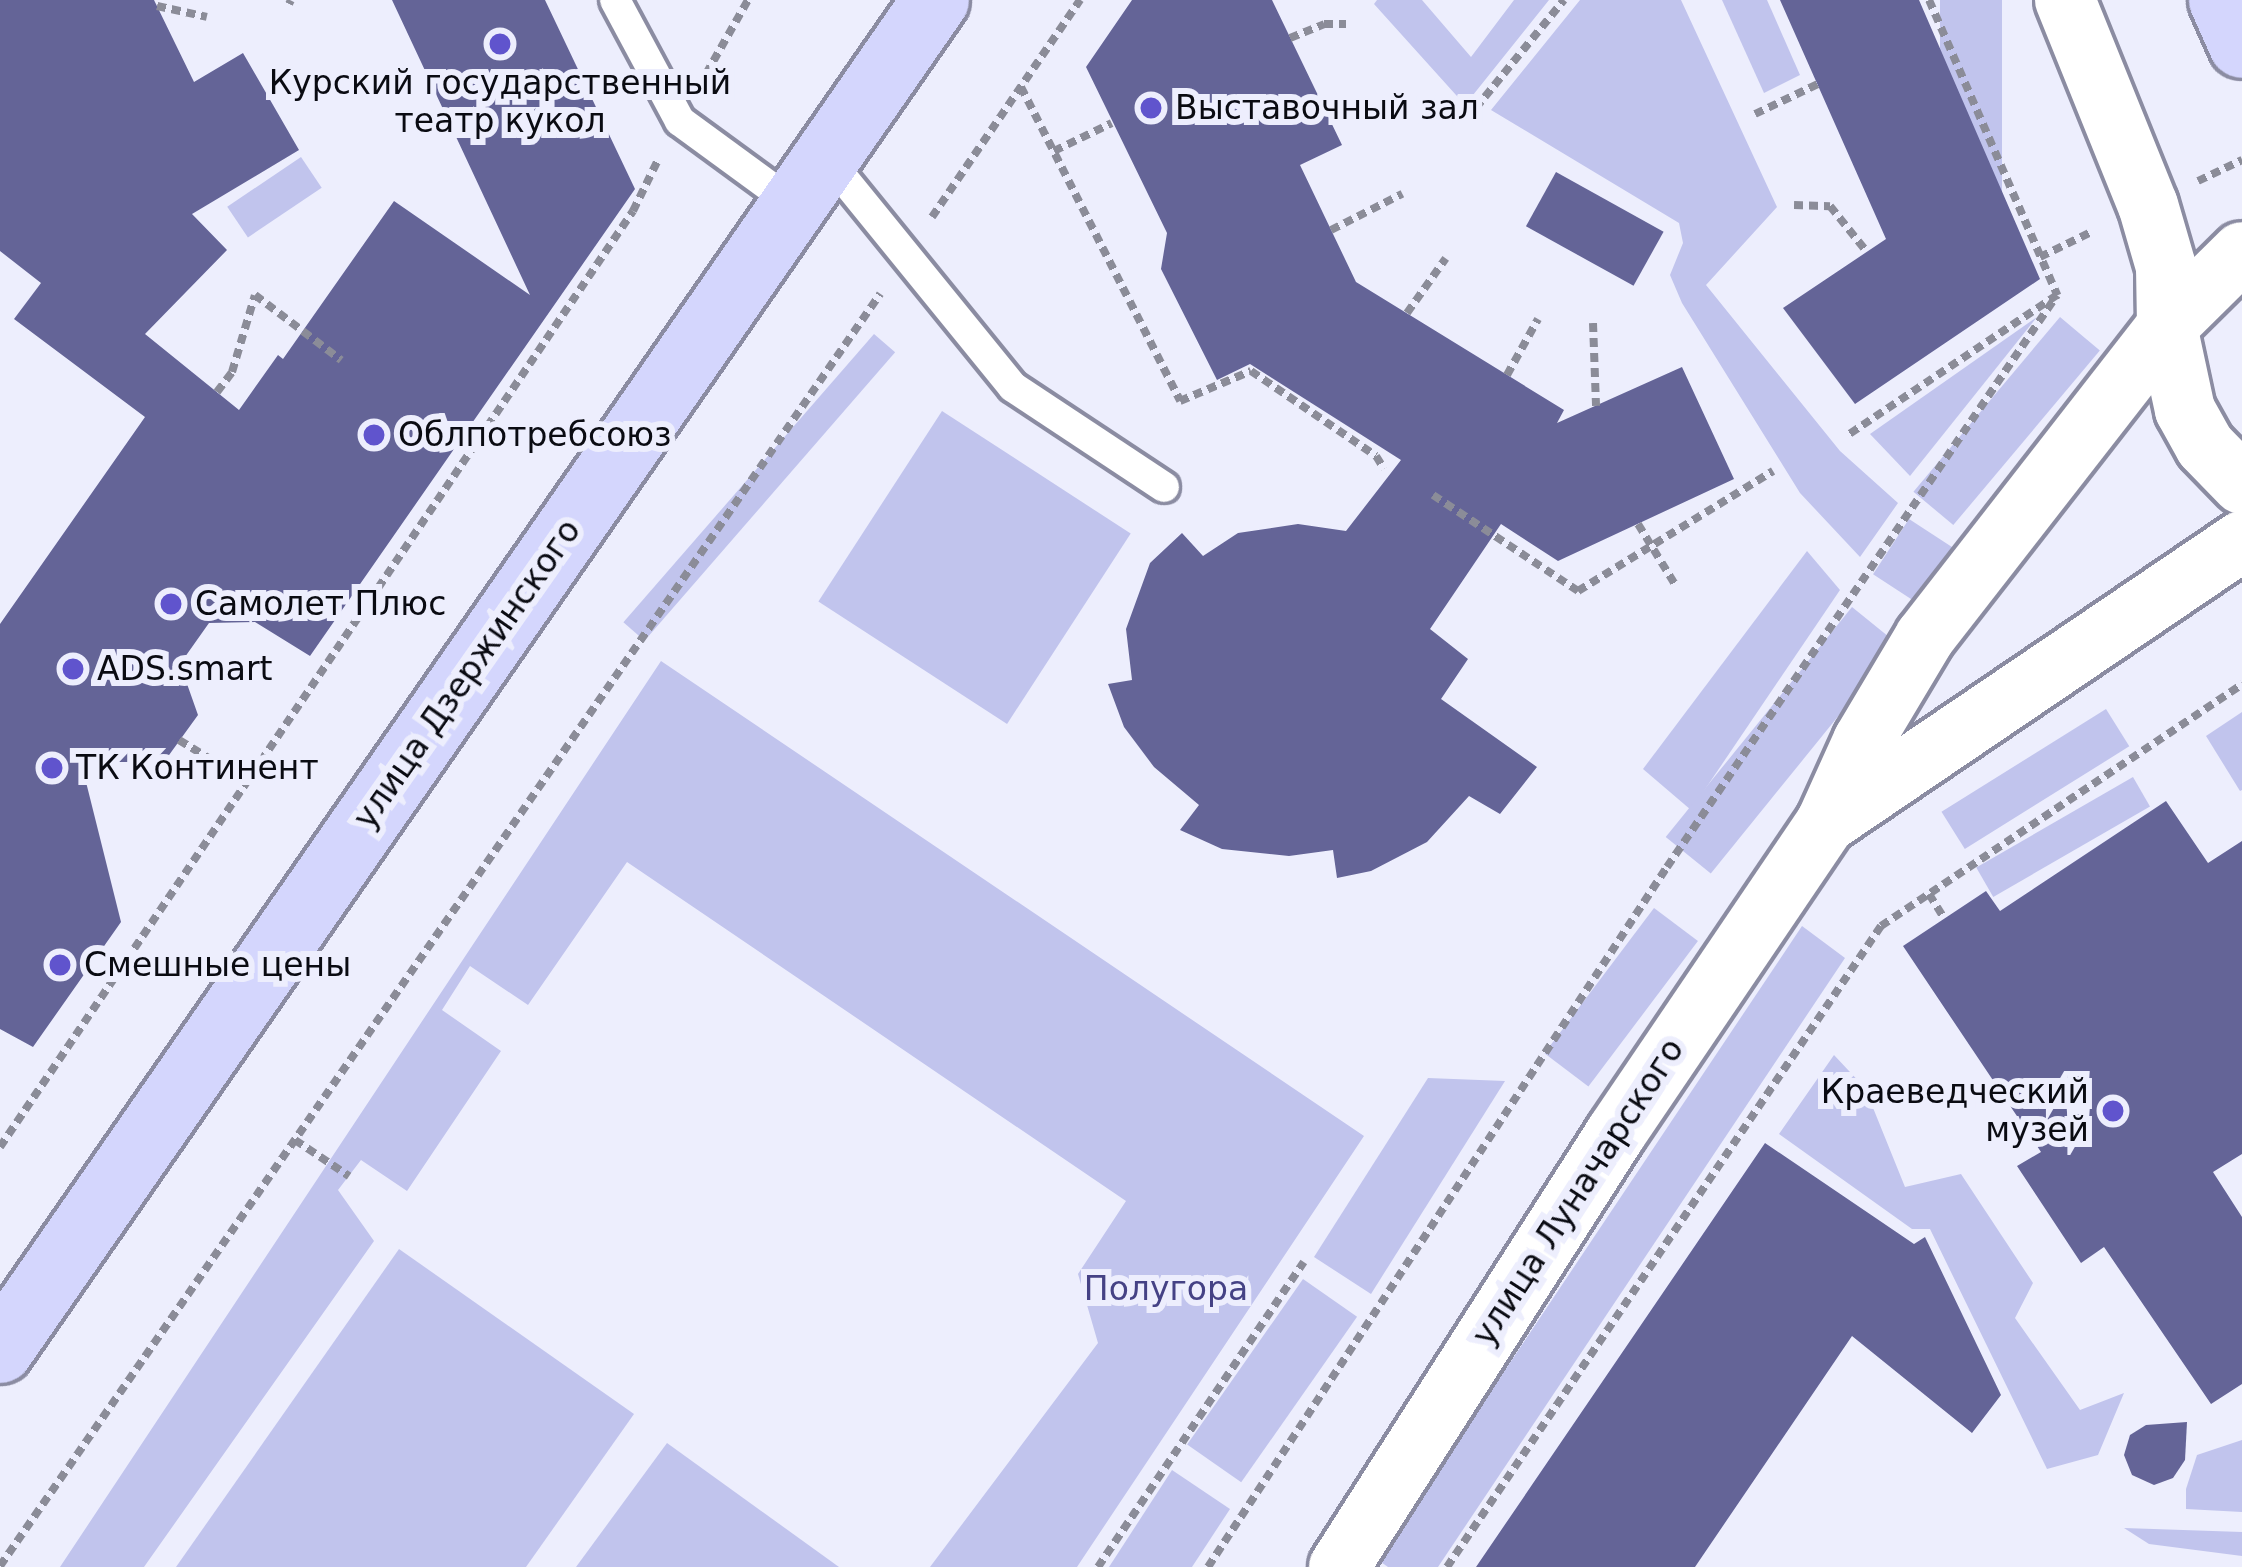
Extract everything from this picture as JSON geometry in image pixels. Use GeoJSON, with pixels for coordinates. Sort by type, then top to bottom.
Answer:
{"type":"FeatureCollection","features":[{"type":"Feature","properties":{"kind":"main road","name":"улица Дзержинского"},"geometry":{"type":"LineString","coordinates":[[0,1350],[936,0]]}},
{"type":"Feature","properties":{"kind":"main road"},"geometry":{"type":"LineString","coordinates":[[2222,0],[2242,45]]}},
{"type":"Feature","properties":{"kind":"street"},"geometry":{"type":"LineString","coordinates":[[2065,0],[2147,205],[2166,268],[2167,326],[2193,428],[2242,484]]}},
{"type":"Feature","properties":{"kind":"street"},"geometry":{"type":"LineString","coordinates":[[1826,823],[1863,740],[1925,638],[2167,326],[2242,252]]}},
{"type":"Feature","properties":{"kind":"street"},"geometry":{"type":"LineString","coordinates":[[1826,823],[2242,541]]}},
{"type":"Feature","properties":{"kind":"street","name":"улица Луначарского"},"geometry":{"type":"LineString","coordinates":[[1339,1567],[1602,1153],[1826,823]]}},
{"type":"Feature","properties":{"kind":"lane"},"geometry":{"type":"LineString","coordinates":[[615,0],[680,121],[809,180],[906,256],[1013,387],[1164,487]]}},
{"type":"Feature","properties":{"kind":"path"},"geometry":{"type":"LineString","coordinates":[[0,1566],[1080,0]]}},
{"type":"Feature","properties":{"kind":"path"},"geometry":{"type":"LineString","coordinates":[[1466,120],[1564,0]]}},
{"type":"Feature","properties":{"kind":"path"},"geometry":{"type":"LineString","coordinates":[[1929,0],[2057,295]]}},
{"type":"Feature","properties":{"kind":"path"},"geometry":{"type":"LineString","coordinates":[[0,1148],[633,211],[745,2]]}},
{"type":"Feature","properties":{"kind":"path"},"geometry":{"type":"LineString","coordinates":[[157,6],[207,17]]}},
{"type":"Feature","properties":{"kind":"path"},"geometry":{"type":"LineString","coordinates":[[1291,38],[1324,24],[1346,24]]}},
{"type":"Feature","properties":{"kind":"path"},"geometry":{"type":"LineString","coordinates":[[1755,114],[1818,83]]}},
{"type":"Feature","properties":{"kind":"path"},"geometry":{"type":"LineString","coordinates":[[1021,86],[1180,400],[1251,371],[1376,456],[1384,469]]}},
{"type":"Feature","properties":{"kind":"path"},"geometry":{"type":"LineString","coordinates":[[1054,151],[1112,123]]}},
{"type":"Feature","properties":{"kind":"path"},"geometry":{"type":"LineString","coordinates":[[1330,230],[1402,194]]}},
{"type":"Feature","properties":{"kind":"path"},"geometry":{"type":"LineString","coordinates":[[1794,205],[1830,206],[1867,252]]}},
{"type":"Feature","properties":{"kind":"path"},"geometry":{"type":"LineString","coordinates":[[1407,313],[1446,258]]}},
{"type":"Feature","properties":{"kind":"path"},"geometry":{"type":"LineString","coordinates":[[217,392],[232,372],[255,295],[341,360]]}},
{"type":"Feature","properties":{"kind":"path"},"geometry":{"type":"LineString","coordinates":[[1846,436],[2057,295]]}},
{"type":"Feature","properties":{"kind":"path"},"geometry":{"type":"LineString","coordinates":[[1208,1567],[1667,867],[2057,295]]}},
{"type":"Feature","properties":{"kind":"path"},"geometry":{"type":"LineString","coordinates":[[1507,375],[1538,319]]}},
{"type":"Feature","properties":{"kind":"path"},"geometry":{"type":"LineString","coordinates":[[1593,323],[1596,406]]}},
{"type":"Feature","properties":{"kind":"path"},"geometry":{"type":"LineString","coordinates":[[1433,495],[1578,591],[1773,471]]}},
{"type":"Feature","properties":{"kind":"path"},"geometry":{"type":"LineString","coordinates":[[1638,524],[1676,586]]}},
{"type":"Feature","properties":{"kind":"path"},"geometry":{"type":"LineString","coordinates":[[1447,1567],[1881,926],[2242,684]]}},
{"type":"Feature","properties":{"kind":"path"},"geometry":{"type":"LineString","coordinates":[[179,740],[246,781]]}},
{"type":"Feature","properties":{"kind":"path"},"geometry":{"type":"LineString","coordinates":[[1929,894],[1944,918]]}},
{"type":"Feature","properties":{"kind":"path"},"geometry":{"type":"LineString","coordinates":[[295,1139],[349,1176]]}},
{"type":"Feature","properties":{"kind":"path"},"geometry":{"type":"LineString","coordinates":[[1098,1567],[1304,1262]]}},
{"type":"Feature","properties":{"kind":"green space"},"geometry":{"type":"Polygon","coordinates":[[[1377,0],[1422,0],[1471,57],[1514,0],[1549,0],[1465,105],[1374,4],[1377,0]]]}},
{"type":"Feature","properties":{"kind":"green space"},"geometry":{"type":"Polygon","coordinates":[[[1580,0],[1681,0],[1777,207],[1706,285],[1840,451],[1898,503],[1860,557],[1800,493],[1682,303],[1670,275],[1683,243],[1679,223],[1491,110],[1580,0]]]}},
{"type":"Feature","properties":{"kind":"green space"},"geometry":{"type":"Polygon","coordinates":[[[1722,0],[1767,0],[1800,75],[1764,93],[1722,0]]]}},
{"type":"Feature","properties":{"kind":"green space"},"geometry":{"type":"Polygon","coordinates":[[[1940,0],[2002,0],[2002,224],[1940,224],[1940,0]]]}},
{"type":"Feature","properties":{"kind":"green space"},"geometry":{"type":"Polygon","coordinates":[[[301,157],[322,188],[248,237],[227,207],[301,157]]]}},
{"type":"Feature","properties":{"kind":"green space"},"geometry":{"type":"Polygon","coordinates":[[[2037,317],[1910,476],[1870,434],[2037,317]]]}},
{"type":"Feature","properties":{"kind":"green space"},"geometry":{"type":"Polygon","coordinates":[[[2060,317],[2100,350],[1953,525],[1913,492],[2060,317]]]}},
{"type":"Feature","properties":{"kind":"green space"},"geometry":{"type":"Polygon","coordinates":[[[874,334],[895,352],[645,641],[623,622],[874,334]]]}},
{"type":"Feature","properties":{"kind":"green space"},"geometry":{"type":"Polygon","coordinates":[[[942,411],[1131,534],[1007,724],[818,601],[942,411]]]}},
{"type":"Feature","properties":{"kind":"green space"},"geometry":{"type":"Polygon","coordinates":[[[1909,519],[1958,551],[1923,606],[1873,574],[1909,519]]]}},
{"type":"Feature","properties":{"kind":"green space"},"geometry":{"type":"Polygon","coordinates":[[[1807,551],[1840,590],[1691,810],[1643,769],[1807,551]]]}},
{"type":"Feature","properties":{"kind":"green space"},"geometry":{"type":"Polygon","coordinates":[[[1852,607],[1897,644],[1711,874],[1666,837],[1852,607]]]}},
{"type":"Feature","properties":{"kind":"green space","name":"Полугора"},"geometry":{"type":"Polygon","coordinates":[[[661,661],[1364,1136],[1077,1567],[930,1567],[1098,1343],[1078,1274],[1126,1201],[627,862],[528,1005],[470,966],[442,1010],[501,1051],[407,1191],[361,1160],[338,1190],[374,1241],[144,1567],[60,1567],[661,661]]]}},
{"type":"Feature","properties":{"kind":"green space"},"geometry":{"type":"Polygon","coordinates":[[[2106,709],[2129,746],[1965,849],[1941,812],[2106,709]]]}},
{"type":"Feature","properties":{"kind":"green space"},"geometry":{"type":"Polygon","coordinates":[[[2242,712],[2242,790],[2240,791],[2206,736],[2242,712]]]}},
{"type":"Feature","properties":{"kind":"green space"},"geometry":{"type":"Polygon","coordinates":[[[2133,777],[2150,806],[1993,897],[1976,868],[2133,777]]]}},
{"type":"Feature","properties":{"kind":"green space"},"geometry":{"type":"Polygon","coordinates":[[[1654,908],[1698,941],[1588,1086],[1544,1053],[1654,908]]]}},
{"type":"Feature","properties":{"kind":"green space"},"geometry":{"type":"Polygon","coordinates":[[[1802,926],[1845,958],[1438,1567],[1388,1567],[1378,1560],[1802,926]]]}},
{"type":"Feature","properties":{"kind":"green space"},"geometry":{"type":"Polygon","coordinates":[[[1834,1055],[1865,1088],[1905,1187],[1961,1174],[2033,1283],[2015,1318],[2080,1410],[2124,1393],[2098,1455],[2047,1469],[1930,1229],[1912,1229],[1779,1134],[1834,1055]]]}},
{"type":"Feature","properties":{"kind":"green space"},"geometry":{"type":"Polygon","coordinates":[[[1428,1078],[1505,1081],[1371,1294],[1314,1257],[1428,1078]]]}},
{"type":"Feature","properties":{"kind":"green space"},"geometry":{"type":"Polygon","coordinates":[[[399,1249],[634,1414],[526,1567],[176,1567],[399,1249]]]}},
{"type":"Feature","properties":{"kind":"green space"},"geometry":{"type":"Polygon","coordinates":[[[1303,1279],[1357,1317],[1241,1482],[1187,1444],[1303,1279]]]}},
{"type":"Feature","properties":{"kind":"green space"},"geometry":{"type":"Polygon","coordinates":[[[2242,1440],[2242,1512],[2186,1509],[2186,1489],[2197,1455],[2242,1440]]]}},
{"type":"Feature","properties":{"kind":"green space"},"geometry":{"type":"Polygon","coordinates":[[[667,1443],[839,1567],[576,1567],[667,1443]]]}},
{"type":"Feature","properties":{"kind":"green space"},"geometry":{"type":"Polygon","coordinates":[[[1172,1470],[1230,1509],[1192,1567],[1109,1567],[1172,1470]]]}},
{"type":"Feature","properties":{"kind":"green space"},"geometry":{"type":"Polygon","coordinates":[[[2124,1528],[2242,1532],[2242,1556],[2149,1544],[2124,1528]]]}},
{"type":"Feature","properties":{"kind":"building"},"geometry":{"type":"Polygon","coordinates":[[[0,0],[154,0],[194,82],[243,53],[299,150],[192,214],[227,250],[145,334],[239,410],[278,355],[283,359],[394,201],[530,295],[392,0],[545,0],[635,189],[310,656],[255,622],[209,623],[180,664],[198,715],[164,762],[81,762],[121,922],[33,1047],[0,1029],[0,624],[145,417],[14,319],[41,283],[0,251],[0,0]]]}},
{"type":"Feature","properties":{"kind":"building"},"geometry":{"type":"Polygon","coordinates":[[[1132,0],[1272,0],[1342,145],[1300,165],[1356,282],[1564,410],[1557,423],[1682,367],[1734,479],[1558,561],[1501,524],[1430,629],[1468,659],[1441,699],[1537,767],[1500,814],[1469,796],[1427,842],[1371,871],[1337,878],[1333,850],[1289,856],[1222,849],[1180,830],[1199,805],[1154,767],[1124,727],[1108,684],[1132,680],[1126,629],[1150,563],[1182,533],[1203,556],[1238,533],[1298,524],[1346,531],[1401,460],[1250,364],[1217,380],[1161,269],[1167,233],[1086,67],[1132,0]]]}},
{"type":"Feature","properties":{"kind":"building"},"geometry":{"type":"Polygon","coordinates":[[[1780,0],[1919,0],[2040,279],[1855,404],[1783,308],[1886,239],[1780,0]]]}},
{"type":"Feature","properties":{"kind":"building"},"geometry":{"type":"Polygon","coordinates":[[[1556,172],[1664,232],[1634,286],[1526,226],[1556,172]]]}},
{"type":"Feature","properties":{"kind":"building","name":"Краеведческий музей"},"geometry":{"type":"Polygon","coordinates":[[[2166,801],[2208,863],[2242,841],[2242,1154],[2213,1172],[2242,1217],[2242,1384],[2211,1404],[2104,1247],[2081,1263],[2017,1166],[2041,1152],[1903,946],[1986,891],[2000,911],[2166,801]]]}},
{"type":"Feature","properties":{"kind":"building"},"geometry":{"type":"Polygon","coordinates":[[[1765,1143],[1914,1244],[1925,1237],[2001,1395],[1972,1433],[1852,1336],[1695,1567],[1476,1567],[1765,1143]]]}},
{"type":"Feature","properties":{"kind":"building"},"geometry":{"type":"Polygon","coordinates":[[[2187,1422],[2185,1460],[2173,1478],[2154,1485],[2132,1475],[2124,1455],[2130,1435],[2146,1425],[2187,1422]]]}},
{"type":"Feature","properties":{"kind":"place","name":"Курский государственный театр кукол"},"geometry":{"type":"Point","coordinates":[500,44]}},
{"type":"Feature","properties":{"kind":"place","name":"Выставочный зал"},"geometry":{"type":"Point","coordinates":[1151,108]}},
{"type":"Feature","properties":{"kind":"place","name":"Облпотребсоюз"},"geometry":{"type":"Point","coordinates":[374,435]}},
{"type":"Feature","properties":{"kind":"place","name":"Самолет Плюс"},"geometry":{"type":"Point","coordinates":[171,604]}},
{"type":"Feature","properties":{"kind":"place","name":"ADS.smart"},"geometry":{"type":"Point","coordinates":[73,669]}},
{"type":"Feature","properties":{"kind":"place","name":"ТК Континент"},"geometry":{"type":"Point","coordinates":[52,768]}},
{"type":"Feature","properties":{"kind":"place","name":"Смешные цены"},"geometry":{"type":"Point","coordinates":[60,965]}},
{"type":"Feature","properties":{"kind":"place","name":"Краеведческий музей"},"geometry":{"type":"Point","coordinates":[2113,1111]}}]}
